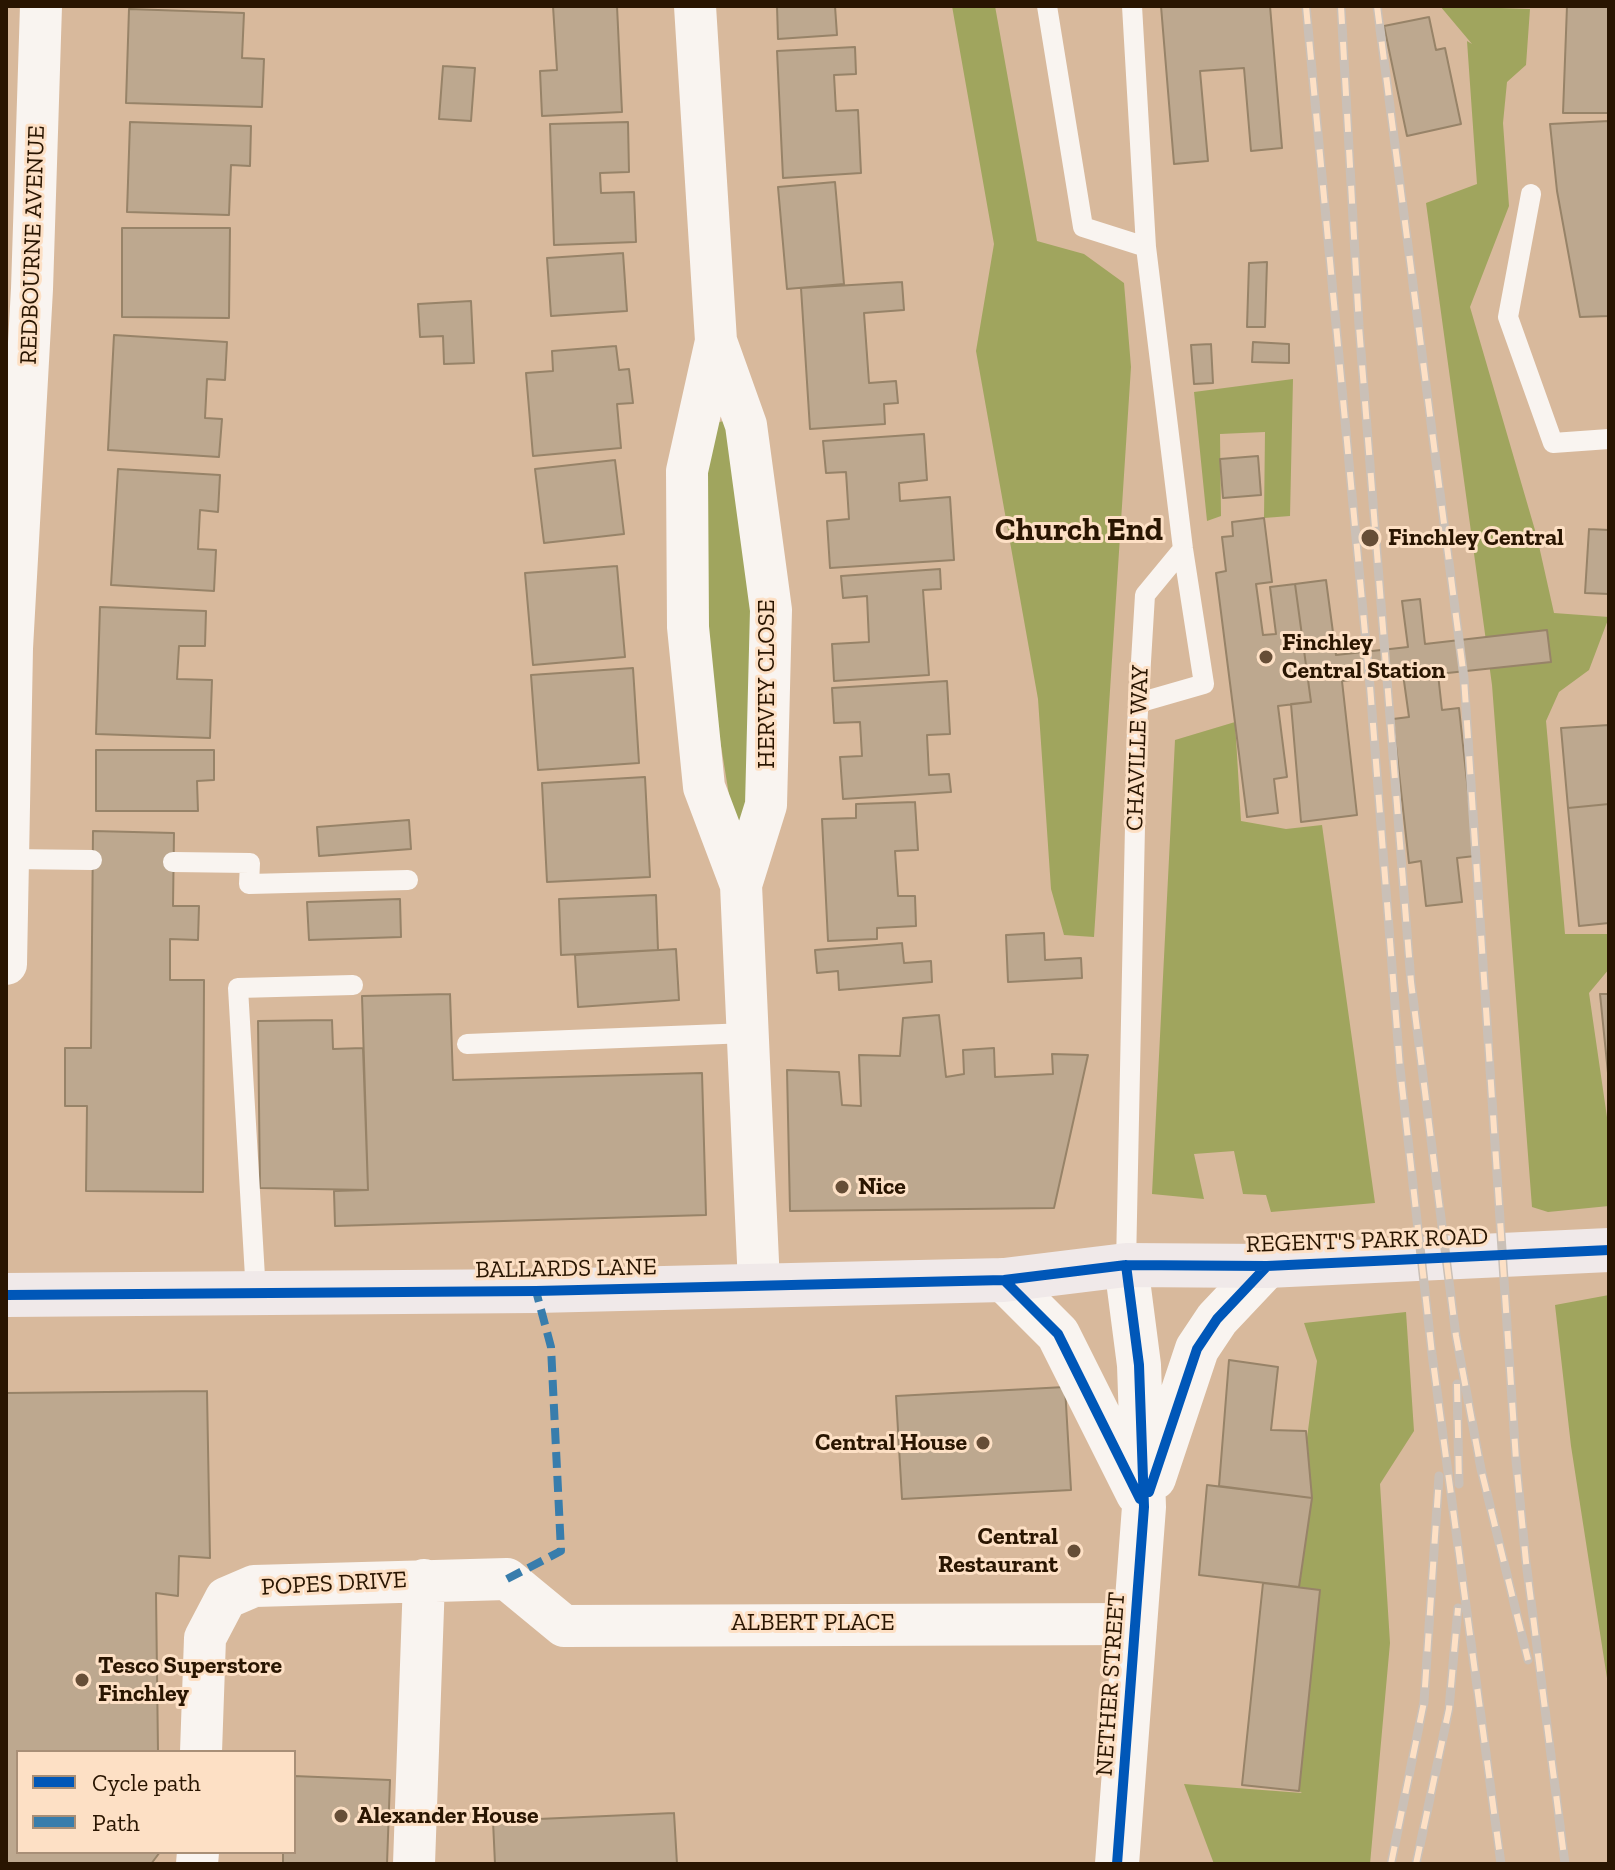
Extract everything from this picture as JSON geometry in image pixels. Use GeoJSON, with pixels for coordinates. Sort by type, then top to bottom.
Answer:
{"type":"FeatureCollection","features":[{"type":"Feature","properties":{"kind":"main road","name":"REGENT'S PARK ROAD"},"geometry":{"type":"LineString","coordinates":[[1126,1265],[1284,1265],[1600,1251]]}},
{"type":"Feature","properties":{"kind":"main road","name":"BALLARDS LANE"},"geometry":{"type":"LineString","coordinates":[[6,1295],[256,1294],[1004,1280],[1126,1265]]}},
{"type":"Feature","properties":{"kind":"main road","name":"NETHER STREET"},"geometry":{"type":"LineString","coordinates":[[1117,1864],[1144,1507],[1139,1365],[1126,1265]]}},
{"type":"Feature","properties":{"kind":"main road","name":"NETHER STREET"},"geometry":{"type":"LineString","coordinates":[[1144,1507],[1197,1349],[1217,1319],[1284,1265]]}},
{"type":"Feature","properties":{"kind":"main road"},"geometry":{"type":"LineString","coordinates":[[1004,1280],[1058,1334],[1144,1507]]}},
{"type":"Feature","properties":{"kind":"street","name":"REDBOURNE AVENUE"},"geometry":{"type":"LineString","coordinates":[[6,964],[12,648],[32,289],[41,6]]}},
{"type":"Feature","properties":{"kind":"street","name":"HERVEY CLOSE"},"geometry":{"type":"LineString","coordinates":[[695,6],[716,341],[746,425],[771,610],[766,805],[741,885]]}},
{"type":"Feature","properties":{"kind":"street","name":"HERVEY CLOSE"},"geometry":{"type":"LineString","coordinates":[[716,341],[687,471],[688,627],[704,787],[741,885],[759,1284]]}},
{"type":"Feature","properties":{"kind":"street","name":"ALBERT PLACE"},"geometry":{"type":"LineString","coordinates":[[507,1579],[564,1626],[1136,1624]]}},
{"type":"Feature","properties":{"kind":"street","name":"POPES DRIVE"},"geometry":{"type":"LineString","coordinates":[[201,1750],[205,1638],[226,1598],[254,1586],[507,1579]]}},
{"type":"Feature","properties":{"kind":"street"},"geometry":{"type":"LineString","coordinates":[[414,1864],[424,1580]]}},
{"type":"Feature","properties":{"kind":"lane"},"geometry":{"type":"LineString","coordinates":[[1047,6],[1083,227],[1146,247]]}},
{"type":"Feature","properties":{"kind":"lane"},"geometry":{"type":"LineString","coordinates":[[1132,6],[1146,247],[1183,549],[1204,684],[1138,703]]}},
{"type":"Feature","properties":{"kind":"lane"},"geometry":{"type":"LineString","coordinates":[[1531,194],[1508,317],[1553,443],[1609,439]]}},
{"type":"Feature","properties":{"kind":"lane","name":"CHAVILLE WAY"},"geometry":{"type":"LineString","coordinates":[[1126,1265],[1138,703],[1145,595],[1183,549]]}},
{"type":"Feature","properties":{"kind":"lane"},"geometry":{"type":"LineString","coordinates":[[9,859],[92,860]]}},
{"type":"Feature","properties":{"kind":"lane"},"geometry":{"type":"LineString","coordinates":[[173,862],[250,863],[249,884],[408,880]]}},
{"type":"Feature","properties":{"kind":"lane"},"geometry":{"type":"LineString","coordinates":[[256,1294],[238,988],[353,985]]}},
{"type":"Feature","properties":{"kind":"lane"},"geometry":{"type":"LineString","coordinates":[[467,1044],[748,1033]]}},
{"type":"Feature","properties":{"kind":"green space"},"geometry":{"type":"Polygon","coordinates":[[[952,6],[995,6],[1037,241],[1084,254],[1124,283],[1131,367],[1094,937],[1064,935],[1051,889],[1038,699],[976,351],[994,244],[952,6]]]}},
{"type":"Feature","properties":{"kind":"green space"},"geometry":{"type":"Polygon","coordinates":[[[1440,6],[1530,9],[1526,65],[1507,82],[1503,123],[1509,206],[1470,307],[1537,537],[1554,613],[1609,617],[1589,670],[1559,692],[1546,721],[1565,934],[1609,934],[1609,969],[1589,993],[1609,1131],[1609,1206],[1548,1212],[1532,1207],[1492,685],[1426,203],[1477,184],[1467,41],[1472,44],[1440,6]]]}},
{"type":"Feature","properties":{"kind":"green space"},"geometry":{"type":"Polygon","coordinates":[[[1293,379],[1290,516],[1264,518],[1265,432],[1220,434],[1221,516],[1207,521],[1194,392],[1293,379]]]}},
{"type":"Feature","properties":{"kind":"green space"},"geometry":{"type":"Polygon","coordinates":[[[728,420],[750,585],[755,678],[744,836],[735,832],[711,684],[700,508],[711,424],[728,420]]]}},
{"type":"Feature","properties":{"kind":"green space"},"geometry":{"type":"Polygon","coordinates":[[[1235,722],[1241,821],[1286,829],[1322,825],[1375,1203],[1271,1212],[1266,1195],[1243,1194],[1234,1151],[1194,1154],[1204,1199],[1152,1194],[1175,740],[1235,722]]]}},
{"type":"Feature","properties":{"kind":"green space"},"geometry":{"type":"Polygon","coordinates":[[[1609,1295],[1609,1691],[1571,1446],[1555,1305],[1609,1295]]]}},
{"type":"Feature","properties":{"kind":"green space"},"geometry":{"type":"Polygon","coordinates":[[[1406,1312],[1414,1431],[1380,1484],[1390,1643],[1370,1864],[1214,1864],[1184,1784],[1302,1793],[1299,1791],[1320,1590],[1299,1587],[1312,1498],[1307,1438],[1317,1361],[1304,1323],[1406,1312]]]}},
{"type":"Feature","properties":{"kind":"building"},"geometry":{"type":"Polygon","coordinates":[[[553,6],[617,6],[622,112],[542,116],[540,71],[557,70],[553,6]]]}},
{"type":"Feature","properties":{"kind":"building"},"geometry":{"type":"Polygon","coordinates":[[[777,6],[835,6],[837,35],[778,39],[777,6]]]}},
{"type":"Feature","properties":{"kind":"building"},"geometry":{"type":"Polygon","coordinates":[[[1161,6],[1270,6],[1282,148],[1251,151],[1244,68],[1200,71],[1208,161],[1174,164],[1161,6]]]}},
{"type":"Feature","properties":{"kind":"building"},"geometry":{"type":"Polygon","coordinates":[[[1567,6],[1609,6],[1609,113],[1563,113],[1567,6]]]}},
{"type":"Feature","properties":{"kind":"building"},"geometry":{"type":"Polygon","coordinates":[[[129,9],[244,13],[242,58],[264,59],[262,107],[126,103],[129,9]]]}},
{"type":"Feature","properties":{"kind":"building"},"geometry":{"type":"Polygon","coordinates":[[[1429,17],[1436,50],[1445,48],[1461,124],[1407,136],[1384,26],[1429,17]]]}},
{"type":"Feature","properties":{"kind":"building"},"geometry":{"type":"Polygon","coordinates":[[[855,47],[856,74],[834,75],[836,111],[858,110],[861,173],[783,178],[777,51],[855,47]]]}},
{"type":"Feature","properties":{"kind":"building"},"geometry":{"type":"Polygon","coordinates":[[[443,66],[475,68],[471,121],[439,119],[443,66]]]}},
{"type":"Feature","properties":{"kind":"building"},"geometry":{"type":"Polygon","coordinates":[[[1609,121],[1609,316],[1580,317],[1557,191],[1550,124],[1609,121]]]}},
{"type":"Feature","properties":{"kind":"building"},"geometry":{"type":"Polygon","coordinates":[[[130,122],[251,126],[250,166],[231,165],[229,215],[127,212],[130,122]]]}},
{"type":"Feature","properties":{"kind":"building"},"geometry":{"type":"Polygon","coordinates":[[[628,122],[629,172],[600,173],[601,193],[634,192],[636,242],[554,245],[550,124],[628,122]]]}},
{"type":"Feature","properties":{"kind":"building"},"geometry":{"type":"Polygon","coordinates":[[[835,182],[844,284],[787,289],[778,187],[835,182]]]}},
{"type":"Feature","properties":{"kind":"building"},"geometry":{"type":"Polygon","coordinates":[[[122,228],[230,228],[229,318],[122,317],[122,228]]]}},
{"type":"Feature","properties":{"kind":"building"},"geometry":{"type":"Polygon","coordinates":[[[623,253],[627,311],[551,316],[547,258],[623,253]]]}},
{"type":"Feature","properties":{"kind":"building"},"geometry":{"type":"Polygon","coordinates":[[[1267,262],[1265,327],[1247,327],[1249,263],[1267,262]]]}},
{"type":"Feature","properties":{"kind":"building"},"geometry":{"type":"Polygon","coordinates":[[[902,282],[904,310],[864,313],[869,383],[896,381],[898,403],[884,404],[885,424],[810,429],[801,288],[902,282]]]}},
{"type":"Feature","properties":{"kind":"building"},"geometry":{"type":"Polygon","coordinates":[[[471,301],[474,363],[444,364],[443,336],[420,337],[418,304],[471,301]]]}},
{"type":"Feature","properties":{"kind":"building"},"geometry":{"type":"Polygon","coordinates":[[[114,335],[227,342],[225,380],[207,379],[205,418],[222,419],[219,457],[108,450],[114,335]]]}},
{"type":"Feature","properties":{"kind":"building"},"geometry":{"type":"Polygon","coordinates":[[[1253,342],[1289,344],[1289,363],[1252,362],[1253,342]]]}},
{"type":"Feature","properties":{"kind":"building"},"geometry":{"type":"Polygon","coordinates":[[[1211,344],[1213,383],[1194,384],[1191,345],[1211,344]]]}},
{"type":"Feature","properties":{"kind":"building"},"geometry":{"type":"Polygon","coordinates":[[[616,346],[619,370],[629,369],[633,403],[617,404],[621,448],[533,456],[526,373],[553,371],[552,351],[616,346]]]}},
{"type":"Feature","properties":{"kind":"building"},"geometry":{"type":"Polygon","coordinates":[[[924,434],[927,480],[899,483],[900,501],[950,497],[954,560],[830,568],[827,521],[849,519],[846,472],[826,473],[823,441],[924,434]]]}},
{"type":"Feature","properties":{"kind":"building"},"geometry":{"type":"Polygon","coordinates":[[[1258,456],[1261,495],[1223,498],[1220,459],[1258,456]]]}},
{"type":"Feature","properties":{"kind":"building"},"geometry":{"type":"Polygon","coordinates":[[[615,460],[624,534],[544,543],[535,469],[615,460]]]}},
{"type":"Feature","properties":{"kind":"building"},"geometry":{"type":"Polygon","coordinates":[[[118,469],[220,475],[218,512],[200,510],[198,549],[216,550],[214,591],[111,585],[118,469]]]}},
{"type":"Feature","properties":{"kind":"building","name":"Finchley Central Station"},"geometry":{"type":"Polygon","coordinates":[[[1264,518],[1272,582],[1256,584],[1263,635],[1276,634],[1270,587],[1295,584],[1311,702],[1278,706],[1287,777],[1274,779],[1278,813],[1247,817],[1216,573],[1226,571],[1222,537],[1233,536],[1232,522],[1264,518]]]}},
{"type":"Feature","properties":{"kind":"building"},"geometry":{"type":"Polygon","coordinates":[[[1589,529],[1609,530],[1609,594],[1585,593],[1589,529]]]}},
{"type":"Feature","properties":{"kind":"building"},"geometry":{"type":"Polygon","coordinates":[[[617,566],[625,657],[533,665],[525,573],[617,566]]]}},
{"type":"Feature","properties":{"kind":"building"},"geometry":{"type":"Polygon","coordinates":[[[940,569],[941,589],[923,590],[929,675],[834,681],[832,644],[869,642],[867,596],[843,598],[841,576],[940,569]]]}},
{"type":"Feature","properties":{"kind":"building"},"geometry":{"type":"Polygon","coordinates":[[[1326,580],[1336,655],[1408,647],[1402,601],[1420,599],[1425,644],[1547,630],[1551,662],[1438,674],[1442,710],[1459,708],[1475,856],[1457,858],[1462,902],[1426,906],[1421,861],[1409,863],[1393,719],[1409,717],[1403,674],[1342,681],[1357,815],[1301,822],[1291,704],[1311,702],[1295,584],[1326,580]]]}},
{"type":"Feature","properties":{"kind":"building"},"geometry":{"type":"Polygon","coordinates":[[[100,607],[206,611],[205,646],[179,646],[177,679],[212,680],[210,738],[96,734],[100,607]]]}},
{"type":"Feature","properties":{"kind":"building"},"geometry":{"type":"Polygon","coordinates":[[[633,668],[639,763],[538,770],[531,675],[633,668]]]}},
{"type":"Feature","properties":{"kind":"building"},"geometry":{"type":"Polygon","coordinates":[[[947,681],[950,734],[927,735],[929,775],[949,774],[951,792],[843,799],[840,757],[862,756],[860,722],[834,723],[832,688],[947,681]]]}},
{"type":"Feature","properties":{"kind":"building"},"geometry":{"type":"Polygon","coordinates":[[[1609,725],[1609,804],[1568,808],[1561,728],[1609,725]]]}},
{"type":"Feature","properties":{"kind":"building"},"geometry":{"type":"Polygon","coordinates":[[[96,750],[214,750],[214,780],[197,781],[198,811],[96,811],[96,750]]]}},
{"type":"Feature","properties":{"kind":"building"},"geometry":{"type":"Polygon","coordinates":[[[645,777],[650,877],[547,882],[542,783],[645,777]]]}},
{"type":"Feature","properties":{"kind":"building"},"geometry":{"type":"Polygon","coordinates":[[[915,802],[918,850],[895,851],[898,896],[915,896],[916,926],[877,928],[877,939],[828,941],[822,819],[856,818],[856,804],[915,802]]]}},
{"type":"Feature","properties":{"kind":"building"},"geometry":{"type":"Polygon","coordinates":[[[1609,804],[1609,923],[1579,926],[1568,808],[1609,804]]]}},
{"type":"Feature","properties":{"kind":"building"},"geometry":{"type":"Polygon","coordinates":[[[409,820],[411,849],[319,856],[317,827],[409,820]]]}},
{"type":"Feature","properties":{"kind":"building"},"geometry":{"type":"Polygon","coordinates":[[[93,831],[174,833],[173,906],[199,906],[198,940],[170,939],[170,980],[204,980],[203,1192],[86,1191],[87,1106],[65,1106],[65,1048],[91,1048],[93,831]]]}},
{"type":"Feature","properties":{"kind":"building"},"geometry":{"type":"Polygon","coordinates":[[[656,895],[658,950],[561,955],[559,899],[656,895]]]}},
{"type":"Feature","properties":{"kind":"building"},"geometry":{"type":"Polygon","coordinates":[[[400,899],[401,937],[309,940],[307,902],[400,899]]]}},
{"type":"Feature","properties":{"kind":"building"},"geometry":{"type":"Polygon","coordinates":[[[1044,933],[1045,960],[1081,958],[1082,978],[1008,982],[1006,935],[1044,933]]]}},
{"type":"Feature","properties":{"kind":"building"},"geometry":{"type":"Polygon","coordinates":[[[902,943],[904,963],[931,961],[932,982],[839,990],[838,971],[817,973],[815,950],[902,943]]]}},
{"type":"Feature","properties":{"kind":"building"},"geometry":{"type":"Polygon","coordinates":[[[676,949],[679,1000],[578,1007],[575,955],[676,949]]]}},
{"type":"Feature","properties":{"kind":"building"},"geometry":{"type":"Polygon","coordinates":[[[450,994],[453,1080],[702,1073],[706,1215],[335,1226],[334,1191],[368,1190],[362,996],[450,994]]]}},
{"type":"Feature","properties":{"kind":"building"},"geometry":{"type":"Polygon","coordinates":[[[1600,994],[1609,994],[1609,1083],[1600,994]]]}},
{"type":"Feature","properties":{"kind":"building"},"geometry":{"type":"Polygon","coordinates":[[[939,1015],[946,1077],[964,1074],[963,1050],[994,1048],[995,1077],[1053,1074],[1052,1054],[1088,1055],[1054,1208],[790,1211],[787,1070],[839,1072],[842,1105],[861,1106],[859,1055],[900,1056],[903,1018],[939,1015]]]}},
{"type":"Feature","properties":{"kind":"building"},"geometry":{"type":"Polygon","coordinates":[[[332,1020],[333,1049],[363,1048],[368,1190],[260,1188],[258,1021],[332,1020]]]}},
{"type":"Feature","properties":{"kind":"building"},"geometry":{"type":"Polygon","coordinates":[[[1229,1360],[1278,1367],[1271,1430],[1306,1431],[1312,1498],[1219,1486],[1229,1360]]]}},
{"type":"Feature","properties":{"kind":"building","name":"Central House"},"geometry":{"type":"Polygon","coordinates":[[[1065,1387],[1071,1490],[902,1499],[896,1396],[1065,1387]]]}},
{"type":"Feature","properties":{"kind":"building","name":"Tesco Superstore Finchley"},"geometry":{"type":"Polygon","coordinates":[[[207,1391],[210,1558],[179,1556],[178,1596],[156,1593],[158,1750],[16,1750],[16,1854],[158,1854],[151,1864],[6,1864],[6,1393],[207,1391]]]}},
{"type":"Feature","properties":{"kind":"building"},"geometry":{"type":"Polygon","coordinates":[[[1207,1485],[1312,1498],[1299,1587],[1199,1575],[1207,1485]]]}},
{"type":"Feature","properties":{"kind":"building"},"geometry":{"type":"Polygon","coordinates":[[[1263,1583],[1320,1590],[1299,1791],[1242,1785],[1263,1583]]]}},
{"type":"Feature","properties":{"kind":"building","name":"Alexander House"},"geometry":{"type":"Polygon","coordinates":[[[296,1776],[390,1780],[387,1864],[283,1864],[283,1854],[296,1854],[296,1776]]]}},
{"type":"Feature","properties":{"kind":"building"},"geometry":{"type":"Polygon","coordinates":[[[674,1813],[677,1864],[495,1864],[493,1821],[674,1813]]]}},
{"type":"Feature","properties":{"kind":"railway"},"geometry":{"type":"LineString","coordinates":[[1306,6],[1370,686],[1400,1068],[1432,1354],[1501,1864]]}},
{"type":"Feature","properties":{"kind":"railway"},"geometry":{"type":"LineString","coordinates":[[1341,6],[1359,326],[1411,982],[1456,1336],[1481,1469],[1528,1660]]}},
{"type":"Feature","properties":{"kind":"railway"},"geometry":{"type":"LineString","coordinates":[[1377,6],[1464,678],[1516,1460],[1565,1864]]}},
{"type":"Feature","properties":{"kind":"railway"},"geometry":{"type":"LineString","coordinates":[[1457,1384],[1459,1484]]}},
{"type":"Feature","properties":{"kind":"railway"},"geometry":{"type":"LineString","coordinates":[[1391,1864],[1424,1702],[1439,1476]]}},
{"type":"Feature","properties":{"kind":"railway"},"geometry":{"type":"LineString","coordinates":[[1416,1864],[1449,1709],[1458,1608]]}},
{"type":"Feature","properties":{"kind":"marked path"},"geometry":{"type":"LineString","coordinates":[[507,1579],[561,1551],[551,1347],[536,1291]]}},
{"type":"Feature","properties":{"kind":"cycle path"},"geometry":{"type":"LineString","coordinates":[[6,1295],[536,1291],[1004,1280],[1126,1265],[1267,1266],[1609,1250]]}},
{"type":"Feature","properties":{"kind":"cycle path"},"geometry":{"type":"LineString","coordinates":[[1117,1864],[1144,1507],[1139,1365],[1126,1265]]}},
{"type":"Feature","properties":{"kind":"cycle path"},"geometry":{"type":"LineString","coordinates":[[1149,1492],[1197,1349],[1217,1319],[1267,1266]]}},
{"type":"Feature","properties":{"kind":"cycle path"},"geometry":{"type":"LineString","coordinates":[[1004,1280],[1058,1334],[1140,1499]]}},
{"type":"Feature","properties":{"kind":"place","name":"Finchley Central"},"geometry":{"type":"Point","coordinates":[1370,538]}},
{"type":"Feature","properties":{"kind":"place","name":"Finchley Central Station"},"geometry":{"type":"Point","coordinates":[1266,657]}},
{"type":"Feature","properties":{"kind":"place","name":"Nice"},"geometry":{"type":"Point","coordinates":[842,1187]}},
{"type":"Feature","properties":{"kind":"place","name":"Central House"},"geometry":{"type":"Point","coordinates":[983,1443]}},
{"type":"Feature","properties":{"kind":"place","name":"Central Restaurant"},"geometry":{"type":"Point","coordinates":[1074,1551]}},
{"type":"Feature","properties":{"kind":"place","name":"Tesco Superstore Finchley"},"geometry":{"type":"Point","coordinates":[82,1680]}},
{"type":"Feature","properties":{"kind":"place","name":"Alexander House"},"geometry":{"type":"Point","coordinates":[341,1816]}},
{"type":"Feature","properties":{"kind":"district","name":"Church End"},"geometry":{"type":"Point","coordinates":[1079,531]}}]}
